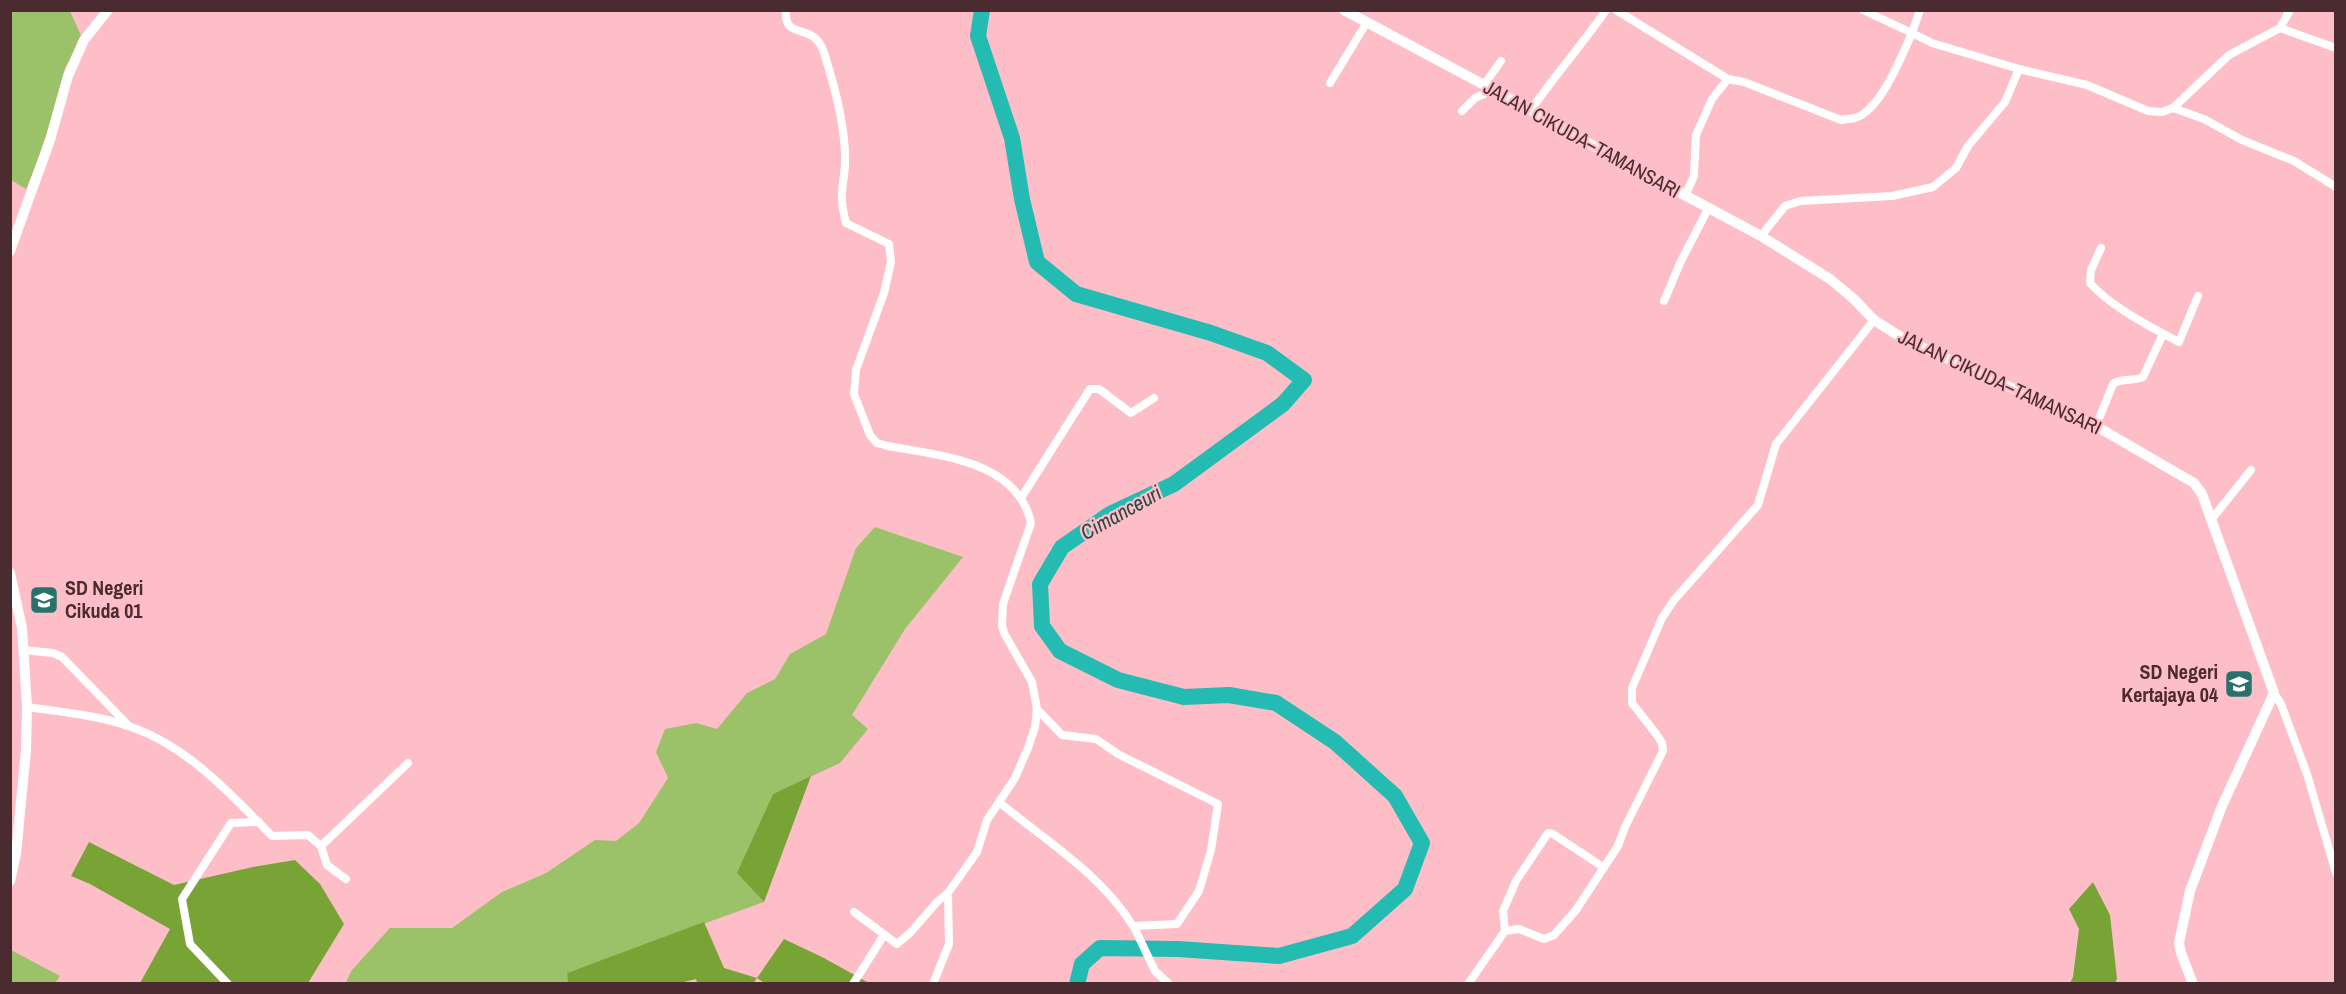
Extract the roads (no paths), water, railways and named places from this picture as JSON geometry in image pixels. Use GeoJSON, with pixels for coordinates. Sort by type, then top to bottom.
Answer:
{"type":"FeatureCollection","features":[{"type":"Feature","properties":{"kind":"street"},"geometry":{"type":"LineString","coordinates":[[11,248],[50,140],[68,76],[84,40],[108,10]]}},
{"type":"Feature","properties":{"kind":"street"},"geometry":{"type":"LineString","coordinates":[[786,10],[785,23],[788,27],[807,32],[817,39],[833,82],[844,143],[845,163],[841,199],[846,223],[889,244],[891,262],[884,293],[856,370],[854,394],[870,435],[877,443],[976,464],[1004,480],[1021,498],[1031,523],[1003,604],[1002,625],[1032,682],[1037,709],[1029,748],[1015,778],[987,820],[977,852],[948,893],[911,932],[897,944],[854,912]]}},
{"type":"Feature","properties":{"kind":"street","name":"JALAN CIKUDA–TAMANSARI"},"geometry":{"type":"LineString","coordinates":[[1344,10],[1761,236],[1830,279],[1874,320],[1904,339],[2096,426],[2194,483],[2202,494],[2274,693]]}},
{"type":"Feature","properties":{"kind":"street"},"geometry":{"type":"LineString","coordinates":[[1532,110],[1559,69],[1583,42],[1605,10]]}},
{"type":"Feature","properties":{"kind":"street"},"geometry":{"type":"LineString","coordinates":[[1616,10],[1728,79],[1744,82],[1841,120],[1856,118],[1877,101],[1912,33],[1920,10]]}},
{"type":"Feature","properties":{"kind":"street"},"geometry":{"type":"LineString","coordinates":[[1863,10],[1932,43],[2019,69],[2087,85],[2148,111],[2162,112],[2173,108],[2229,55],[2280,28],[2290,10]]}},
{"type":"Feature","properties":{"kind":"street"},"geometry":{"type":"LineString","coordinates":[[1330,83],[1367,22]]}},
{"type":"Feature","properties":{"kind":"street"},"geometry":{"type":"LineString","coordinates":[[2280,28],[2336,48]]}},
{"type":"Feature","properties":{"kind":"street"},"geometry":{"type":"LineString","coordinates":[[1462,111],[1489,88],[1501,61]]}},
{"type":"Feature","properties":{"kind":"street"},"geometry":{"type":"LineString","coordinates":[[1761,236],[1785,206],[1800,201],[1892,196],[1933,187],[1956,168],[1968,146],[2005,102],[2019,69]]}},
{"type":"Feature","properties":{"kind":"street"},"geometry":{"type":"LineString","coordinates":[[1685,196],[1694,176],[1696,135],[1712,99],[1728,79]]}},
{"type":"Feature","properties":{"kind":"street"},"geometry":{"type":"LineString","coordinates":[[2173,108],[2204,119],[2242,140],[2294,161],[2336,187]]}},
{"type":"Feature","properties":{"kind":"street"},"geometry":{"type":"LineString","coordinates":[[1664,301],[1681,261],[1708,209]]}},
{"type":"Feature","properties":{"kind":"street"},"geometry":{"type":"LineString","coordinates":[[2101,248],[2091,270],[2090,283],[2113,302],[2179,342],[2198,296]]}},
{"type":"Feature","properties":{"kind":"street"},"geometry":{"type":"LineString","coordinates":[[1505,931],[1519,929],[1544,939],[1554,935],[1576,910],[1618,846],[1625,827],[1663,751],[1662,743],[1657,735],[1632,703],[1632,688],[1662,618],[1674,600],[1758,506],[1776,444],[1874,320]]}},
{"type":"Feature","properties":{"kind":"street"},"geometry":{"type":"LineString","coordinates":[[2096,426],[2113,384],[2118,380],[2143,377],[2163,334]]}},
{"type":"Feature","properties":{"kind":"street"},"geometry":{"type":"LineString","coordinates":[[1021,498],[1090,389],[1099,389],[1131,413],[1154,398]]}},
{"type":"Feature","properties":{"kind":"street"},"geometry":{"type":"LineString","coordinates":[[2211,520],[2251,470]]}},
{"type":"Feature","properties":{"kind":"street"},"geometry":{"type":"LineString","coordinates":[[10,573],[13,603],[22,628],[27,707],[24,773],[16,854],[10,881]]}},
{"type":"Feature","properties":{"kind":"street"},"geometry":{"type":"LineString","coordinates":[[23,650],[53,653],[62,657],[129,726]]}},
{"type":"Feature","properties":{"kind":"street"},"geometry":{"type":"LineString","coordinates":[[2274,693],[2281,704],[2307,774],[2336,873]]}},
{"type":"Feature","properties":{"kind":"street"},"geometry":{"type":"LineString","coordinates":[[2193,984],[2179,943],[2190,891],[2222,806],[2274,693]]}},
{"type":"Feature","properties":{"kind":"street"},"geometry":{"type":"LineString","coordinates":[[27,707],[85,715],[150,734],[189,756],[272,836],[308,835],[321,846],[327,865],[346,879]]}},
{"type":"Feature","properties":{"kind":"street"},"geometry":{"type":"LineString","coordinates":[[999,802],[1067,854],[1122,908],[1133,926],[1177,924],[1199,891],[1211,850],[1218,804],[1118,754],[1096,739],[1062,735],[1037,709]]}},
{"type":"Feature","properties":{"kind":"street"},"geometry":{"type":"LineString","coordinates":[[321,846],[408,763]]}},
{"type":"Feature","properties":{"kind":"street"},"geometry":{"type":"LineString","coordinates":[[228,984],[190,944],[182,899],[231,823],[259,822]]}},
{"type":"Feature","properties":{"kind":"street"},"geometry":{"type":"LineString","coordinates":[[1468,984],[1505,931],[1503,911],[1516,881],[1548,833],[1603,867]]}},
{"type":"Feature","properties":{"kind":"street"},"geometry":{"type":"LineString","coordinates":[[933,984],[949,944],[948,893]]}},
{"type":"Feature","properties":{"kind":"street"},"geometry":{"type":"LineString","coordinates":[[1134,927],[1155,971],[1169,984]]}},
{"type":"Feature","properties":{"kind":"street"},"geometry":{"type":"LineString","coordinates":[[853,984],[884,935]]}},
{"type":"Feature","properties":{"kind":"waterway","name":"Cimanceuri"},"geometry":{"type":"LineString","coordinates":[[982,10],[978,36],[1012,138],[1022,199],[1037,262],[1076,294],[1211,333],[1267,353],[1304,380],[1283,404],[1174,484],[1110,514],[1062,547],[1040,584],[1042,626],[1060,651],[1118,680],[1184,697],[1229,695],[1276,703],[1335,742],[1395,796],[1422,843],[1405,889],[1352,936],[1279,956],[1178,949],[1100,948],[1082,964],[1077,984]]}},
{"type":"Feature","properties":{"kind":"place","name":"SD Negeri Cikuda 01"},"geometry":{"type":"Point","coordinates":[44,600]}},
{"type":"Feature","properties":{"kind":"place","name":"SD Negeri Kertajaya 04"},"geometry":{"type":"Point","coordinates":[2239,684]}}]}
